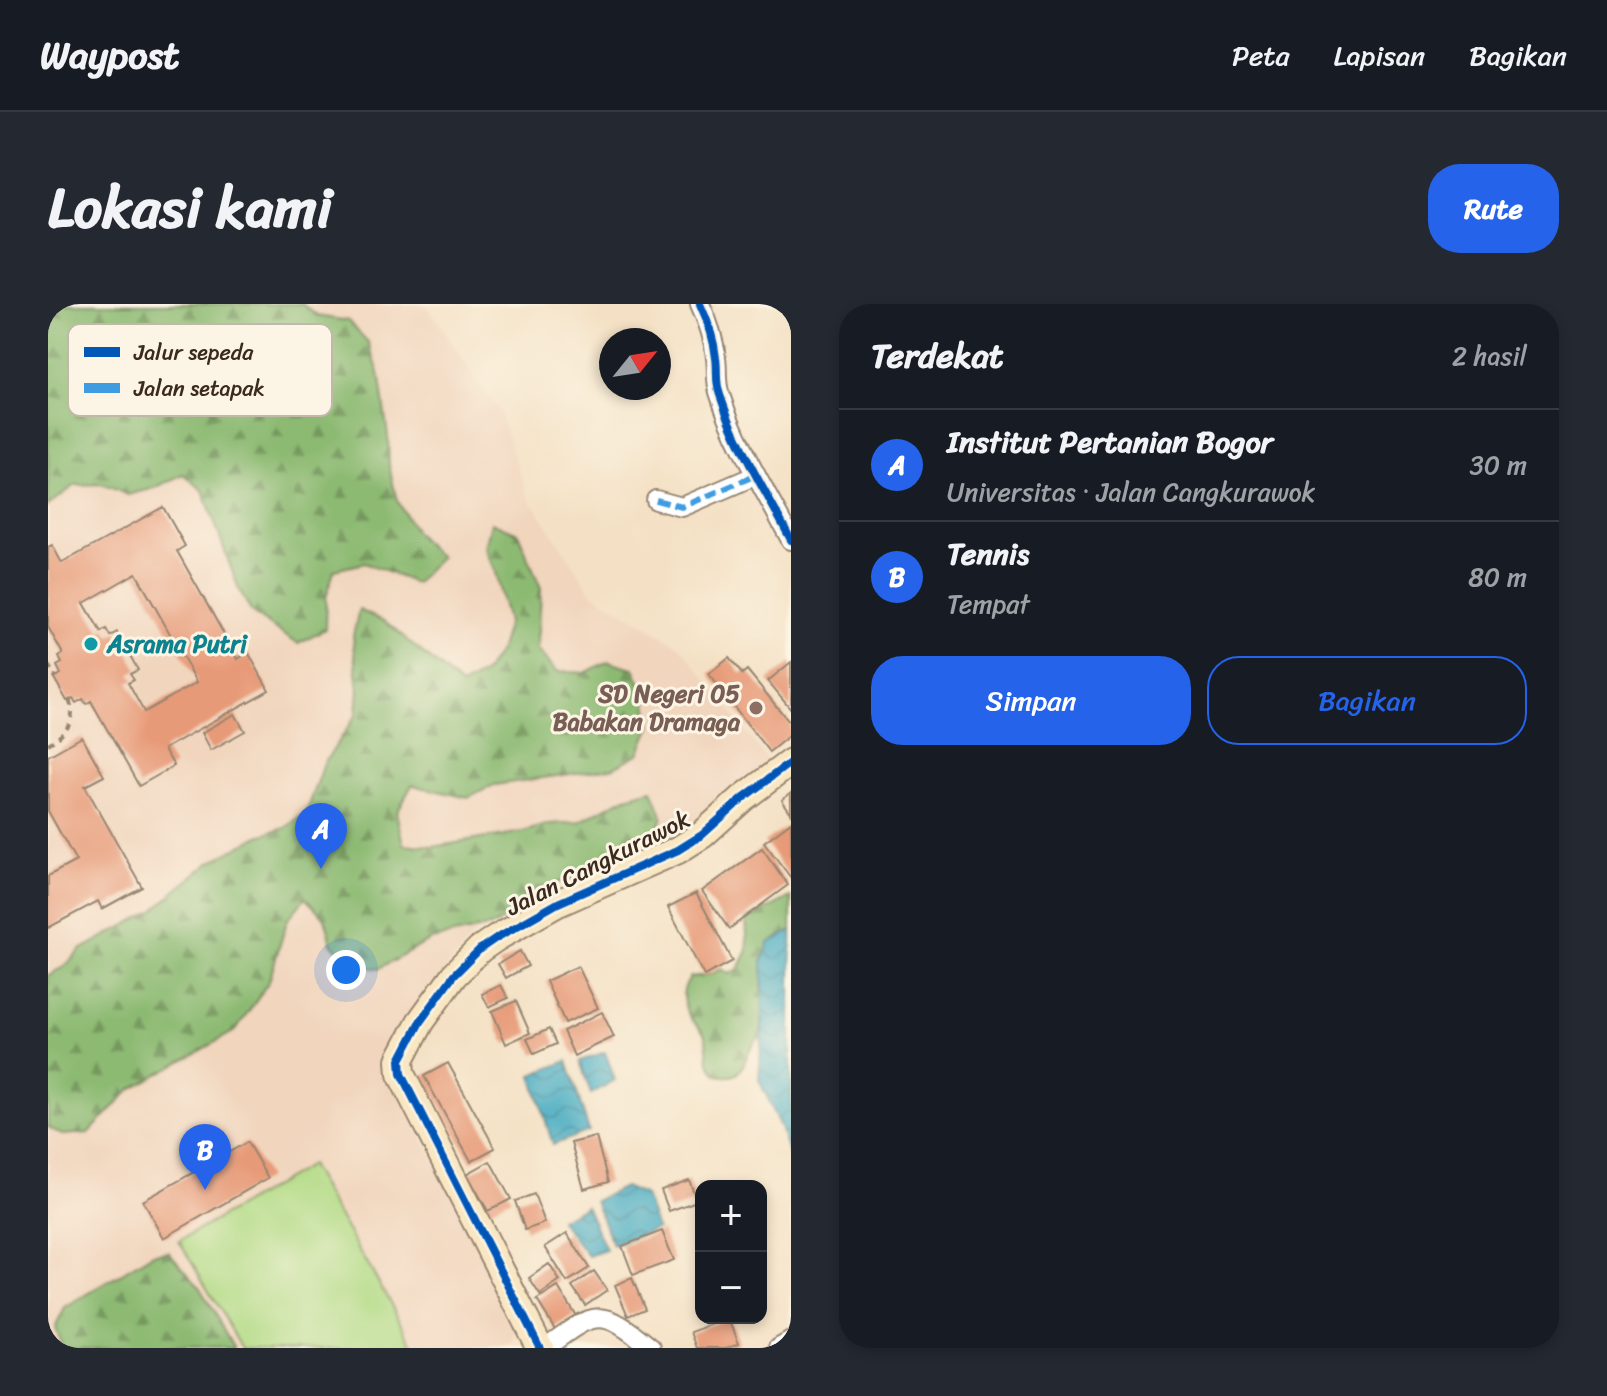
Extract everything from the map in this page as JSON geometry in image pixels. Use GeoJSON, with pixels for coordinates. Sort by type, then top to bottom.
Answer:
{"type":"FeatureCollection","features":[{"type":"Feature","properties":{"kind":"street"},"geometry":{"type":"LineString","coordinates":[[700,304],[712,337],[718,390],[734,434],[791,540]]}},
{"type":"Feature","properties":{"kind":"street"},"geometry":{"type":"LineString","coordinates":[[656,500],[682,507],[754,476]]}},
{"type":"Feature","properties":{"kind":"street","name":"Jalan Cangkurawok"},"geometry":{"type":"LineString","coordinates":[[542,1348],[401,1074],[400,1060],[420,1022],[454,975],[488,943],[558,903],[678,850],[702,835],[743,798],[791,762]]}},
{"type":"Feature","properties":{"kind":"street"},"geometry":{"type":"LineString","coordinates":[[542,1348],[577,1324],[601,1317],[618,1322],[651,1348]]}},
{"type":"Feature","properties":{"kind":"street"},"geometry":{"type":"LineString","coordinates":[[779,1348],[791,1341]]}},
{"type":"Feature","properties":{"kind":"path"},"geometry":{"type":"LineString","coordinates":[[48,665],[56,677]]}},
{"type":"Feature","properties":{"kind":"path"},"geometry":{"type":"LineString","coordinates":[[48,744],[62,737],[72,719],[69,700]]}},
{"type":"Feature","properties":{"kind":"shaded area"},"geometry":{"type":"Polygon","coordinates":[[[48,304],[426,304],[499,412],[527,494],[592,593],[679,645],[770,763],[696,825],[491,913],[410,1015],[393,1084],[520,1316],[514,1344],[506,1348],[48,1348],[48,304]]]}},
{"type":"Feature","properties":{"kind":"green space"},"geometry":{"type":"Polygon","coordinates":[[[48,304],[302,304],[317,316],[348,321],[368,342],[379,372],[389,466],[397,501],[417,535],[441,557],[415,583],[364,563],[334,570],[326,598],[325,629],[298,643],[252,613],[239,590],[203,490],[183,474],[155,488],[128,495],[102,484],[75,485],[48,506],[48,304]]]}},
{"type":"Feature","properties":{"kind":"green space"},"geometry":{"type":"Polygon","coordinates":[[[492,522],[518,533],[541,588],[538,650],[557,671],[585,673],[608,661],[634,668],[646,695],[651,726],[639,754],[612,768],[494,785],[468,798],[412,785],[397,812],[404,844],[432,847],[523,832],[550,824],[579,822],[626,797],[652,790],[663,818],[647,843],[596,873],[537,888],[516,912],[490,927],[431,940],[378,969],[350,964],[332,943],[325,918],[305,898],[287,921],[269,981],[235,1031],[131,1089],[89,1133],[62,1135],[48,1127],[48,975],[64,967],[82,949],[152,911],[210,862],[259,836],[285,828],[306,814],[324,764],[357,714],[359,689],[353,636],[359,610],[384,621],[461,686],[484,673],[499,651],[508,622],[496,572],[486,548],[492,522]]]}},
{"type":"Feature","properties":{"kind":"green space"},"geometry":{"type":"Polygon","coordinates":[[[791,897],[791,937],[776,1027],[755,1042],[738,1072],[717,1075],[709,1062],[704,1033],[685,1008],[685,987],[690,977],[712,974],[722,969],[729,974],[739,969],[748,950],[746,920],[791,897]]]}},
{"type":"Feature","properties":{"kind":"green space"},"geometry":{"type":"Polygon","coordinates":[[[310,1165],[414,1344],[406,1348],[242,1348],[179,1241],[310,1165]]]}},
{"type":"Feature","properties":{"kind":"green space"},"geometry":{"type":"Polygon","coordinates":[[[169,1252],[200,1288],[234,1348],[62,1348],[55,1328],[65,1308],[153,1254],[169,1252]]]}},
{"type":"Feature","properties":{"kind":"water"},"geometry":{"type":"Polygon","coordinates":[[[791,931],[791,1160],[781,1127],[759,1080],[762,961],[769,943],[791,931]]]}},
{"type":"Feature","properties":{"kind":"water"},"geometry":{"type":"Polygon","coordinates":[[[605,1052],[615,1080],[591,1094],[580,1061],[605,1052]]]}},
{"type":"Feature","properties":{"kind":"water"},"geometry":{"type":"Polygon","coordinates":[[[567,1061],[589,1131],[553,1145],[532,1075],[567,1061]]]}},
{"type":"Feature","properties":{"kind":"water"},"geometry":{"type":"Polygon","coordinates":[[[624,1187],[645,1196],[657,1229],[613,1246],[595,1201],[624,1187]]]}},
{"type":"Feature","properties":{"kind":"water"},"geometry":{"type":"Polygon","coordinates":[[[586,1206],[606,1250],[588,1256],[560,1220],[586,1206]]]}},
{"type":"Feature","properties":{"kind":"building","name":"Asrama Putri"},"geometry":{"type":"Polygon","coordinates":[[[163,507],[185,546],[177,551],[238,659],[248,652],[269,690],[164,749],[174,766],[139,786],[91,701],[86,704],[83,699],[76,703],[73,698],[67,701],[54,678],[61,674],[57,666],[62,663],[59,657],[63,654],[48,627],[48,547],[52,545],[62,563],[163,507]],[[136,573],[84,603],[101,632],[106,629],[110,636],[117,632],[138,670],[130,674],[134,680],[128,683],[144,712],[197,682],[136,573]]]}},
{"type":"Feature","properties":{"kind":"building","name":"SD Negeri 05 Babakan Dramaga"},"geometry":{"type":"Polygon","coordinates":[[[729,658],[742,674],[747,670],[791,724],[791,734],[769,752],[709,674],[729,658]]]}},
{"type":"Feature","properties":{"kind":"building"},"geometry":{"type":"Polygon","coordinates":[[[791,662],[791,709],[768,681],[791,662]]]}},
{"type":"Feature","properties":{"kind":"building"},"geometry":{"type":"Polygon","coordinates":[[[235,714],[245,731],[211,750],[202,733],[235,714]]]}},
{"type":"Feature","properties":{"kind":"building"},"geometry":{"type":"Polygon","coordinates":[[[82,737],[104,776],[85,786],[142,887],[102,909],[98,901],[48,928],[48,876],[76,861],[48,811],[48,756],[82,737]]]}},
{"type":"Feature","properties":{"kind":"building"},"geometry":{"type":"Polygon","coordinates":[[[791,793],[791,813],[782,800],[791,793]]]}},
{"type":"Feature","properties":{"kind":"building"},"geometry":{"type":"Polygon","coordinates":[[[791,822],[791,878],[764,842],[791,822]]]}},
{"type":"Feature","properties":{"kind":"building"},"geometry":{"type":"Polygon","coordinates":[[[762,848],[788,885],[729,929],[702,891],[762,848]]]}},
{"type":"Feature","properties":{"kind":"building"},"geometry":{"type":"Polygon","coordinates":[[[696,893],[732,961],[704,976],[668,907],[696,893]]]}},
{"type":"Feature","properties":{"kind":"building"},"geometry":{"type":"Polygon","coordinates":[[[520,951],[528,966],[506,978],[498,964],[520,951]]]}},
{"type":"Feature","properties":{"kind":"building"},"geometry":{"type":"Polygon","coordinates":[[[578,966],[598,1008],[565,1023],[546,981],[578,966]]]}},
{"type":"Feature","properties":{"kind":"building"},"geometry":{"type":"Polygon","coordinates":[[[501,985],[508,998],[489,1007],[482,994],[501,985]]]}},
{"type":"Feature","properties":{"kind":"building"},"geometry":{"type":"Polygon","coordinates":[[[516,1001],[530,1033],[506,1044],[492,1011],[516,1001]]]}},
{"type":"Feature","properties":{"kind":"building"},"geometry":{"type":"Polygon","coordinates":[[[602,1012],[614,1037],[574,1056],[563,1031],[602,1012]]]}},
{"type":"Feature","properties":{"kind":"building"},"geometry":{"type":"Polygon","coordinates":[[[549,1029],[556,1044],[534,1054],[527,1039],[549,1029]]]}},
{"type":"Feature","properties":{"kind":"building"},"geometry":{"type":"Polygon","coordinates":[[[448,1063],[495,1148],[471,1161],[424,1076],[448,1063]]]}},
{"type":"Feature","properties":{"kind":"building"},"geometry":{"type":"Polygon","coordinates":[[[596,1137],[608,1182],[584,1189],[571,1143],[596,1137]]]}},
{"type":"Feature","properties":{"kind":"building"},"geometry":{"type":"Polygon","coordinates":[[[247,1142],[268,1178],[164,1238],[143,1201],[247,1142]]]}},
{"type":"Feature","properties":{"kind":"building"},"geometry":{"type":"Polygon","coordinates":[[[490,1161],[511,1199],[488,1211],[467,1174],[490,1161]]]}},
{"type":"Feature","properties":{"kind":"building"},"geometry":{"type":"Polygon","coordinates":[[[689,1180],[695,1202],[669,1211],[661,1190],[689,1180]]]}},
{"type":"Feature","properties":{"kind":"building"},"geometry":{"type":"Polygon","coordinates":[[[534,1194],[545,1223],[525,1230],[515,1201],[534,1194]]]}},
{"type":"Feature","properties":{"kind":"building"},"geometry":{"type":"Polygon","coordinates":[[[662,1231],[674,1260],[633,1275],[622,1246],[662,1231]]]}},
{"type":"Feature","properties":{"kind":"building"},"geometry":{"type":"Polygon","coordinates":[[[567,1233],[589,1268],[567,1282],[545,1247],[567,1233]]]}},
{"type":"Feature","properties":{"kind":"building"},"geometry":{"type":"Polygon","coordinates":[[[549,1264],[560,1281],[540,1295],[529,1278],[549,1264]]]}},
{"type":"Feature","properties":{"kind":"building"},"geometry":{"type":"Polygon","coordinates":[[[594,1271],[607,1290],[585,1305],[572,1286],[594,1271]]]}},
{"type":"Feature","properties":{"kind":"building"},"geometry":{"type":"Polygon","coordinates":[[[632,1278],[645,1309],[628,1316],[615,1285],[632,1278]]]}},
{"type":"Feature","properties":{"kind":"building"},"geometry":{"type":"Polygon","coordinates":[[[558,1287],[576,1316],[555,1329],[537,1300],[558,1287]]]}},
{"type":"Feature","properties":{"kind":"building"},"geometry":{"type":"Polygon","coordinates":[[[713,1324],[731,1324],[739,1343],[726,1348],[697,1348],[691,1332],[713,1324]]]}},
{"type":"Feature","properties":{"kind":"marked path"},"geometry":{"type":"LineString","coordinates":[[656,500],[682,507],[754,476]]}},
{"type":"Feature","properties":{"kind":"cycle path"},"geometry":{"type":"LineString","coordinates":[[700,304],[712,337],[718,386],[727,414],[743,451],[791,540]]}},
{"type":"Feature","properties":{"kind":"cycle path"},"geometry":{"type":"LineString","coordinates":[[540,1348],[401,1074],[400,1060],[420,1022],[454,975],[480,949],[558,903],[678,850],[702,835],[743,798],[791,762]]}},
{"type":"Feature","properties":{"kind":"place","name":"Asrama Putri"},"geometry":{"type":"Point","coordinates":[91,644]}},
{"type":"Feature","properties":{"kind":"place","name":"SD Negeri 05 Babakan Dramaga"},"geometry":{"type":"Point","coordinates":[756,708]}},
{"type":"Feature","properties":{"kind":"place","name":"Institut Pertanian Bogor"},"geometry":{"type":"Point","coordinates":[321,869]}},
{"type":"Feature","properties":{"kind":"place","name":"Tennis"},"geometry":{"type":"Point","coordinates":[205,1190]}}]}
